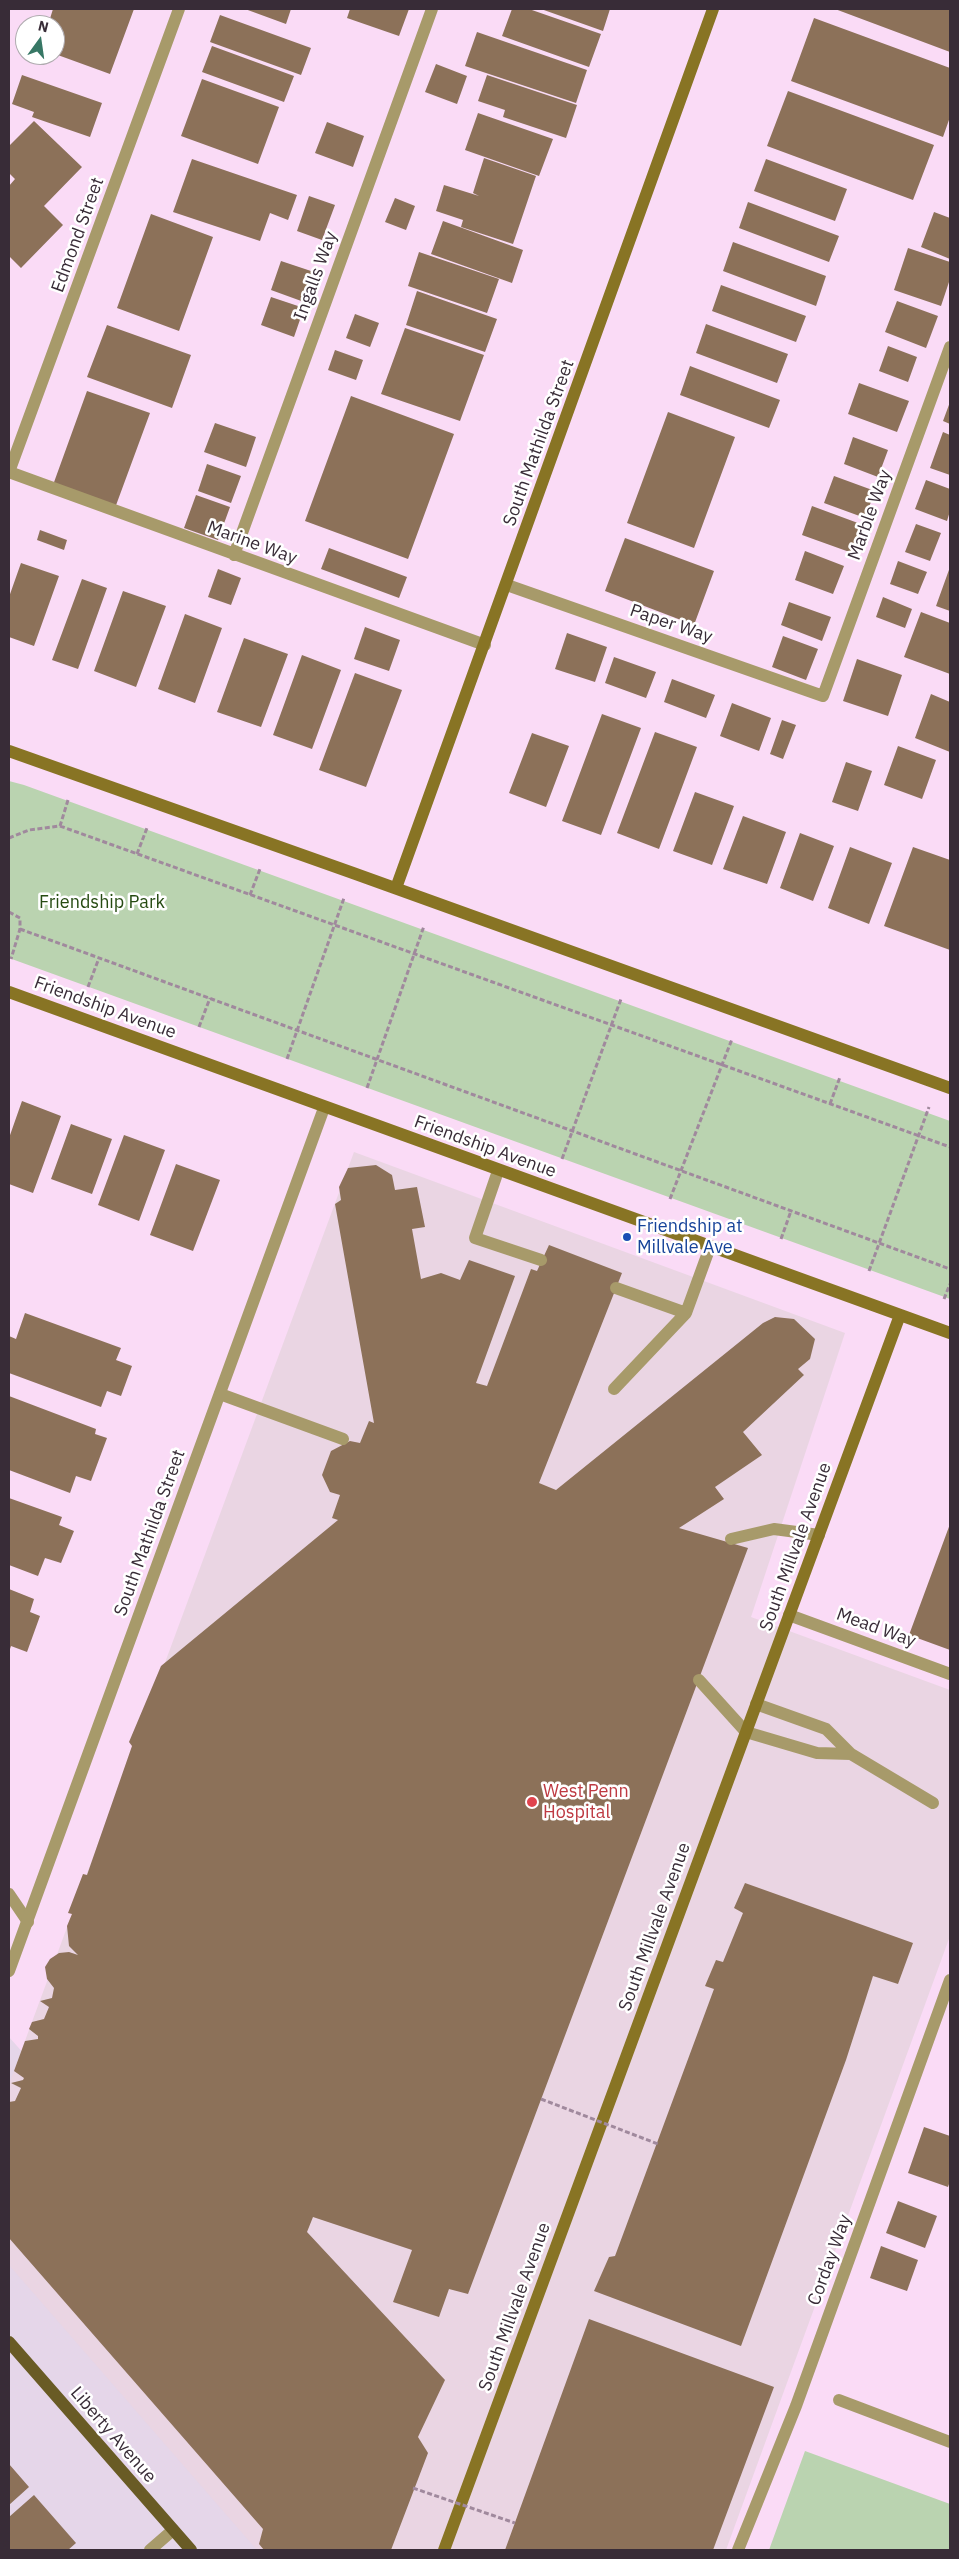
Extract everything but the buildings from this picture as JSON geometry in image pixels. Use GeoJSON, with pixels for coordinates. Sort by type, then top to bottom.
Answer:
{"type":"FeatureCollection","features":[{"type":"Feature","properties":{"kind":"main road","name":"Liberty Avenue"},"geometry":{"type":"LineString","coordinates":[[9,2342],[191,2550]]}},
{"type":"Feature","properties":{"kind":"street","name":"Edmond Street"},"geometry":{"type":"LineString","coordinates":[[9,472],[179,9]]}},
{"type":"Feature","properties":{"kind":"street","name":"Ingalls Way"},"geometry":{"type":"LineString","coordinates":[[234,555],[432,9]]}},
{"type":"Feature","properties":{"kind":"street","name":"South Mathilda Street"},"geometry":{"type":"LineString","coordinates":[[396,888],[507,585],[713,9]]}},
{"type":"Feature","properties":{"kind":"street","name":"Marble Way"},"geometry":{"type":"LineString","coordinates":[[823,696],[950,347]]}},
{"type":"Feature","properties":{"kind":"street","name":"Marine Way"},"geometry":{"type":"LineString","coordinates":[[9,472],[485,645]]}},
{"type":"Feature","properties":{"kind":"street","name":"Paper Way"},"geometry":{"type":"LineString","coordinates":[[507,585],[823,696]]}},
{"type":"Feature","properties":{"kind":"street"},"geometry":{"type":"LineString","coordinates":[[9,751],[396,888],[950,1088]]}},
{"type":"Feature","properties":{"kind":"street","name":"Friendship Avenue"},"geometry":{"type":"LineString","coordinates":[[9,992],[950,1334]]}},
{"type":"Feature","properties":{"kind":"street","name":"South Mathilda Street"},"geometry":{"type":"LineString","coordinates":[[9,1971],[324,1108]]}},
{"type":"Feature","properties":{"kind":"street"},"geometry":{"type":"LineString","coordinates":[[498,1171],[475,1238],[541,1260]]}},
{"type":"Feature","properties":{"kind":"street"},"geometry":{"type":"LineString","coordinates":[[614,1389],[686,1313],[710,1247]]}},
{"type":"Feature","properties":{"kind":"street"},"geometry":{"type":"LineString","coordinates":[[616,1288],[686,1313]]}},
{"type":"Feature","properties":{"kind":"street","name":"South Millvale Avenue"},"geometry":{"type":"LineString","coordinates":[[444,2550],[900,1315]]}},
{"type":"Feature","properties":{"kind":"street"},"geometry":{"type":"LineString","coordinates":[[220,1394],[343,1439]]}},
{"type":"Feature","properties":{"kind":"street"},"geometry":{"type":"LineString","coordinates":[[731,1539],[774,1529],[818,1535]]}},
{"type":"Feature","properties":{"kind":"street","name":"Mead Way"},"geometry":{"type":"LineString","coordinates":[[789,1615],[950,1674]]}},
{"type":"Feature","properties":{"kind":"street"},"geometry":{"type":"LineString","coordinates":[[699,1680],[746,1732],[817,1753],[851,1754]]}},
{"type":"Feature","properties":{"kind":"street"},"geometry":{"type":"LineString","coordinates":[[756,1704],[826,1729],[851,1754],[933,1803]]}},
{"type":"Feature","properties":{"kind":"street"},"geometry":{"type":"LineString","coordinates":[[9,1894],[28,1922]]}},
{"type":"Feature","properties":{"kind":"street","name":"Corday Way"},"geometry":{"type":"LineString","coordinates":[[738,2550],[796,2406],[950,1980]]}},
{"type":"Feature","properties":{"kind":"street"},"geometry":{"type":"LineString","coordinates":[[839,2400],[950,2442]]}},
{"type":"Feature","properties":{"kind":"street"},"geometry":{"type":"LineString","coordinates":[[150,2550],[173,2530]]}},
{"type":"Feature","properties":{"kind":"path"},"geometry":{"type":"LineString","coordinates":[[60,826],[70,794]]}},
{"type":"Feature","properties":{"kind":"path"},"geometry":{"type":"LineString","coordinates":[[137,854],[149,823]]}},
{"type":"Feature","properties":{"kind":"path"},"geometry":{"type":"LineString","coordinates":[[9,838],[30,830],[60,826],[950,1147]]}},
{"type":"Feature","properties":{"kind":"path"},"geometry":{"type":"LineString","coordinates":[[250,895],[262,864]]}},
{"type":"Feature","properties":{"kind":"path"},"geometry":{"type":"LineString","coordinates":[[287,1058],[345,895]]}},
{"type":"Feature","properties":{"kind":"path"},"geometry":{"type":"LineString","coordinates":[[9,912],[20,918],[20,929],[11,959]]}},
{"type":"Feature","properties":{"kind":"path"},"geometry":{"type":"LineString","coordinates":[[367,1088],[425,924]]}},
{"type":"Feature","properties":{"kind":"path"},"geometry":{"type":"LineString","coordinates":[[20,929],[950,1269]]}},
{"type":"Feature","properties":{"kind":"path"},"geometry":{"type":"LineString","coordinates":[[88,987],[99,958]]}},
{"type":"Feature","properties":{"kind":"path"},"geometry":{"type":"LineString","coordinates":[[562,1159],[622,996]]}},
{"type":"Feature","properties":{"kind":"path"},"geometry":{"type":"LineString","coordinates":[[199,1027],[210,998]]}},
{"type":"Feature","properties":{"kind":"path"},"geometry":{"type":"LineString","coordinates":[[670,1199],[733,1036]]}},
{"type":"Feature","properties":{"kind":"path"},"geometry":{"type":"LineString","coordinates":[[830,1104],[841,1075]]}},
{"type":"Feature","properties":{"kind":"path"},"geometry":{"type":"LineString","coordinates":[[869,1271],[929,1107]]}},
{"type":"Feature","properties":{"kind":"path"},"geometry":{"type":"LineString","coordinates":[[781,1239],[791,1210]]}},
{"type":"Feature","properties":{"kind":"path"},"geometry":{"type":"LineString","coordinates":[[944,1299],[950,1284]]}},
{"type":"Feature","properties":{"kind":"path"},"geometry":{"type":"LineString","coordinates":[[541,2099],[658,2144]]}},
{"type":"Feature","properties":{"kind":"path"},"geometry":{"type":"LineString","coordinates":[[413,2488],[515,2523]]}},
{"type":"Feature","properties":{"kind":"shaded area","name":"West Penn Hospital"},"geometry":{"type":"Polygon","coordinates":[[[354,1152],[845,1333],[751,1617],[950,1690],[950,1936],[726,2550],[257,2550],[9,2265],[9,2084],[354,1152]]]}},
{"type":"Feature","properties":{"kind":"shaded area"},"geometry":{"type":"Polygon","coordinates":[[[9,2037],[42,2074],[466,2550],[9,2550],[9,2037]]]}},
{"type":"Feature","properties":{"kind":"green space","name":"Friendship Park"},"geometry":{"type":"Polygon","coordinates":[[[9,781],[950,1121],[950,1299],[9,958],[9,781]]]}},
{"type":"Feature","properties":{"kind":"green space"},"geometry":{"type":"Polygon","coordinates":[[[805,2451],[950,2504],[950,2550],[769,2550],[805,2451]]]}},
{"type":"Feature","properties":{"kind":"place","name":"Friendship at Millvale Ave"},"geometry":{"type":"Point","coordinates":[627,1237]}},
{"type":"Feature","properties":{"kind":"place","name":"West Penn Hospital"},"geometry":{"type":"Point","coordinates":[532,1802]}}]}
